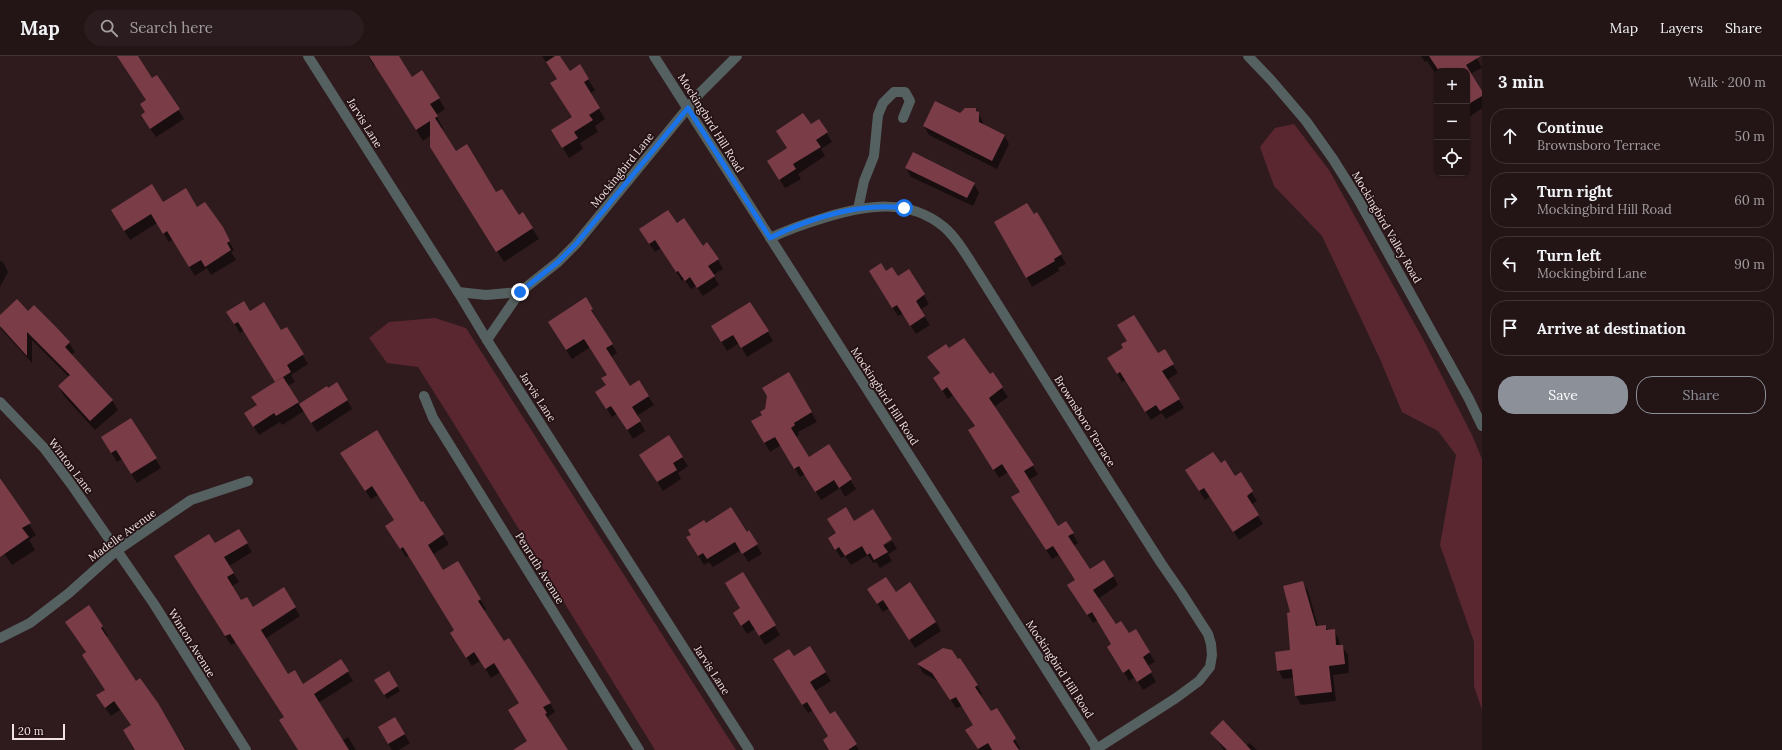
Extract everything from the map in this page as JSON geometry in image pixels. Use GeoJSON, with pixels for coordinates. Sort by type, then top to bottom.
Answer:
{"type":"FeatureCollection","features":[{"type":"Feature","properties":{"kind":"street","name":"Jarvis Lane"},"geometry":{"type":"LineString","coordinates":[[308,56],[487,340],[749,750]]}},
{"type":"Feature","properties":{"kind":"street","name":"Mockingbird Hill Road"},"geometry":{"type":"LineString","coordinates":[[654,56],[1096,749]]}},
{"type":"Feature","properties":{"kind":"street","name":"Mockingbird Lane"},"geometry":{"type":"LineString","coordinates":[[487,340],[520,292],[558,262],[576,244],[700,93],[737,56]]}},
{"type":"Feature","properties":{"kind":"street","name":"Mockingbird Valley Road"},"geometry":{"type":"LineString","coordinates":[[1248,56],[1271,80],[1306,122],[1333,158],[1358,199],[1469,399],[1482,426]]}},
{"type":"Feature","properties":{"kind":"street"},"geometry":{"type":"LineString","coordinates":[[858,209],[864,181],[874,156],[878,115],[883,103],[894,92],[905,92],[910,101],[903,118]]}},
{"type":"Feature","properties":{"kind":"street","name":"Brownsboro Terrace"},"geometry":{"type":"LineString","coordinates":[[770,238],[791,228],[858,209],[877,206],[904,208],[927,216],[944,227],[956,240],[1106,477],[1208,634],[1212,655],[1210,667],[1199,681],[1176,698],[1096,749]]}},
{"type":"Feature","properties":{"kind":"street"},"geometry":{"type":"LineString","coordinates":[[458,292],[486,295],[520,292]]}},
{"type":"Feature","properties":{"kind":"street","name":"Penruth Avenue"},"geometry":{"type":"LineString","coordinates":[[424,396],[433,418],[639,750]]}},
{"type":"Feature","properties":{"kind":"street","name":"Winton Lane"},"geometry":{"type":"LineString","coordinates":[[0,402],[44,448],[71,484],[116,551]]}},
{"type":"Feature","properties":{"kind":"street","name":"Madelle Avenue"},"geometry":{"type":"LineString","coordinates":[[0,638],[30,623],[69,593],[116,551],[191,500],[248,480]]}},
{"type":"Feature","properties":{"kind":"street","name":"Winton Avenue"},"geometry":{"type":"LineString","coordinates":[[116,551],[154,604],[246,750]]}},
{"type":"Feature","properties":{"kind":"shaded area"},"geometry":{"type":"Polygon","coordinates":[[[1294,124],[1329,170],[1423,339],[1472,435],[1482,459],[1482,710],[1474,686],[1474,642],[1440,545],[1456,455],[1438,431],[1402,412],[1380,359],[1322,236],[1274,186],[1260,147],[1275,128],[1294,124]]]}},
{"type":"Feature","properties":{"kind":"shaded area"},"geometry":{"type":"Polygon","coordinates":[[[435,318],[466,328],[736,750],[655,750],[418,367],[387,363],[369,338],[389,322],[435,318]]]}},
{"type":"Feature","properties":{"kind":"building"},"geometry":{"type":"Polygon","coordinates":[[[117,56],[138,56],[152,78],[157,75],[180,109],[150,129],[141,115],[145,112],[140,104],[146,100],[117,56]]]}},
{"type":"Feature","properties":{"kind":"building"},"geometry":{"type":"Polygon","coordinates":[[[369,56],[399,56],[412,77],[422,70],[440,98],[430,104],[438,116],[435,118],[456,151],[467,144],[496,192],[502,189],[519,215],[523,212],[533,228],[496,252],[430,147],[430,121],[416,130],[369,56]]]}},
{"type":"Feature","properties":{"kind":"building"},"geometry":{"type":"Polygon","coordinates":[[[555,56],[560,56],[570,71],[580,64],[589,79],[584,82],[600,108],[589,115],[593,120],[574,132],[578,138],[562,148],[551,130],[572,117],[550,83],[557,79],[546,62],[555,56]]]}},
{"type":"Feature","properties":{"kind":"building"},"geometry":{"type":"Polygon","coordinates":[[[1429,56],[1481,56],[1466,65],[1468,68],[1437,68],[1429,56]]]}},
{"type":"Feature","properties":{"kind":"building"},"geometry":{"type":"Polygon","coordinates":[[[1470,72],[1482,91],[1482,96],[1470,103],[1470,72]]]}},
{"type":"Feature","properties":{"kind":"building"},"geometry":{"type":"Polygon","coordinates":[[[935,101],[960,113],[965,108],[976,108],[976,111],[979,112],[979,122],[1005,135],[992,161],[923,126],[935,101]]]}},
{"type":"Feature","properties":{"kind":"building"},"geometry":{"type":"Polygon","coordinates":[[[803,113],[811,124],[819,119],[828,132],[816,140],[821,147],[793,164],[796,169],[779,180],[767,161],[787,148],[776,131],[803,113]]]}},
{"type":"Feature","properties":{"kind":"building"},"geometry":{"type":"Polygon","coordinates":[[[913,152],[975,183],[967,198],[905,168],[913,152]]]}},
{"type":"Feature","properties":{"kind":"building"},"geometry":{"type":"Polygon","coordinates":[[[152,184],[163,202],[186,188],[197,207],[205,202],[223,227],[230,241],[227,243],[231,250],[205,267],[201,260],[189,267],[167,231],[163,234],[151,214],[124,231],[111,210],[152,184]]]}},
{"type":"Feature","properties":{"kind":"building"},"geometry":{"type":"Polygon","coordinates":[[[1027,203],[1034,214],[1037,212],[1062,254],[1054,259],[1055,261],[1026,278],[994,222],[1027,203]]]}},
{"type":"Feature","properties":{"kind":"building"},"geometry":{"type":"Polygon","coordinates":[[[668,210],[677,223],[684,218],[703,246],[707,242],[719,259],[708,266],[715,276],[697,288],[690,277],[685,281],[678,271],[676,272],[655,240],[649,244],[639,229],[668,210]]]}},
{"type":"Feature","properties":{"kind":"building"},"geometry":{"type":"Polygon","coordinates":[[[881,263],[886,271],[892,267],[898,276],[909,269],[925,294],[916,301],[925,316],[910,326],[897,305],[892,308],[869,271],[881,263]]]}},
{"type":"Feature","properties":{"kind":"building"},"geometry":{"type":"Polygon","coordinates":[[[586,297],[593,309],[591,310],[613,344],[606,348],[630,386],[639,380],[649,396],[632,407],[641,421],[627,430],[611,406],[606,409],[595,392],[606,385],[601,378],[607,375],[584,339],[566,350],[548,322],[586,297]]]}},
{"type":"Feature","properties":{"kind":"building"},"geometry":{"type":"Polygon","coordinates":[[[17,299],[28,311],[34,305],[56,327],[70,342],[65,347],[113,400],[90,421],[58,386],[70,375],[27,332],[27,356],[0,326],[0,315],[17,299]]]}},
{"type":"Feature","properties":{"kind":"building"},"geometry":{"type":"Polygon","coordinates":[[[244,301],[250,311],[264,302],[281,330],[287,327],[304,354],[287,365],[291,372],[275,382],[238,322],[234,324],[226,312],[244,301]]]}},
{"type":"Feature","properties":{"kind":"building"},"geometry":{"type":"Polygon","coordinates":[[[750,302],[769,331],[741,348],[733,335],[721,342],[711,326],[750,302]]]}},
{"type":"Feature","properties":{"kind":"building"},"geometry":{"type":"Polygon","coordinates":[[[1134,315],[1158,353],[1165,349],[1174,364],[1162,371],[1180,399],[1160,411],[1156,405],[1145,412],[1120,372],[1117,374],[1107,358],[1123,348],[1121,344],[1127,341],[1117,325],[1134,315]]]}},
{"type":"Feature","properties":{"kind":"building"},"geometry":{"type":"Polygon","coordinates":[[[964,338],[990,374],[993,372],[1003,387],[989,398],[1034,465],[1024,471],[1058,526],[1066,521],[1074,533],[1068,536],[1090,569],[1104,560],[1114,576],[1093,590],[1116,624],[1121,621],[1129,633],[1136,629],[1150,652],[1143,657],[1152,672],[1137,682],[1129,669],[1123,673],[1107,647],[1111,644],[1092,612],[1087,615],[1067,585],[1075,580],[1053,546],[1046,550],[1011,497],[1020,492],[1002,464],[993,470],[968,430],[975,426],[947,387],[942,391],[933,378],[940,373],[927,357],[946,344],[949,348],[964,338]]]}},
{"type":"Feature","properties":{"kind":"building"},"geometry":{"type":"Polygon","coordinates":[[[789,372],[812,412],[794,423],[795,425],[791,428],[809,457],[829,444],[852,479],[839,488],[834,480],[815,492],[799,466],[794,469],[775,437],[764,443],[751,421],[762,415],[760,412],[765,409],[767,396],[762,388],[789,372]]]}},
{"type":"Feature","properties":{"kind":"building"},"geometry":{"type":"Polygon","coordinates":[[[283,377],[299,402],[276,416],[274,413],[253,427],[244,413],[257,405],[251,397],[283,377]]]}},
{"type":"Feature","properties":{"kind":"building"},"geometry":{"type":"Polygon","coordinates":[[[337,382],[348,400],[311,423],[299,404],[327,386],[328,388],[337,382]]]}},
{"type":"Feature","properties":{"kind":"building"},"geometry":{"type":"Polygon","coordinates":[[[131,418],[157,458],[131,474],[116,450],[111,453],[101,437],[131,418]]]}},
{"type":"Feature","properties":{"kind":"building"},"geometry":{"type":"Polygon","coordinates":[[[377,430],[421,502],[423,501],[444,534],[428,545],[443,570],[458,561],[481,599],[478,601],[504,641],[509,638],[551,703],[543,707],[547,713],[545,714],[568,750],[513,750],[527,741],[508,710],[519,703],[494,663],[485,669],[474,652],[466,658],[450,633],[454,630],[403,547],[400,549],[385,526],[394,520],[372,486],[365,491],[340,453],[377,430]]]}},
{"type":"Feature","properties":{"kind":"building"},"geometry":{"type":"Polygon","coordinates":[[[669,435],[683,457],[673,463],[677,470],[657,482],[639,455],[669,435]]]}},
{"type":"Feature","properties":{"kind":"building"},"geometry":{"type":"Polygon","coordinates":[[[1213,452],[1221,463],[1225,460],[1235,476],[1241,472],[1253,491],[1247,496],[1259,515],[1233,532],[1204,488],[1199,491],[1185,470],[1213,452]]]}},
{"type":"Feature","properties":{"kind":"building"},"geometry":{"type":"Polygon","coordinates":[[[0,478],[31,523],[22,528],[29,537],[0,557],[0,478]]]}},
{"type":"Feature","properties":{"kind":"building"},"geometry":{"type":"Polygon","coordinates":[[[731,507],[747,532],[749,530],[758,544],[742,554],[735,542],[707,559],[703,553],[698,556],[686,537],[691,535],[688,530],[704,520],[706,523],[731,507]]]}},
{"type":"Feature","properties":{"kind":"building"},"geometry":{"type":"Polygon","coordinates":[[[846,507],[854,521],[873,509],[892,539],[883,545],[888,552],[874,560],[870,553],[867,555],[862,546],[845,556],[839,547],[835,550],[828,538],[836,533],[827,519],[846,507]]]}},
{"type":"Feature","properties":{"kind":"building"},"geometry":{"type":"Polygon","coordinates":[[[239,529],[248,543],[224,557],[234,573],[227,577],[241,600],[247,597],[253,607],[284,587],[296,607],[261,630],[288,674],[295,670],[303,684],[341,659],[349,671],[314,694],[349,750],[298,750],[279,720],[284,717],[230,634],[225,636],[174,556],[209,534],[215,543],[239,529]]]}},
{"type":"Feature","properties":{"kind":"building"},"geometry":{"type":"Polygon","coordinates":[[[743,572],[776,625],[759,636],[749,620],[741,626],[733,613],[740,608],[725,583],[743,572]]]}},
{"type":"Feature","properties":{"kind":"building"},"geometry":{"type":"Polygon","coordinates":[[[886,577],[896,592],[910,582],[936,622],[909,640],[883,600],[877,604],[867,589],[886,577]]]}},
{"type":"Feature","properties":{"kind":"building"},"geometry":{"type":"Polygon","coordinates":[[[1303,581],[1316,626],[1326,625],[1326,630],[1335,629],[1336,645],[1343,645],[1345,664],[1329,666],[1332,692],[1295,696],[1292,669],[1277,671],[1275,652],[1290,650],[1287,613],[1290,612],[1283,586],[1303,581]]]}},
{"type":"Feature","properties":{"kind":"building"},"geometry":{"type":"Polygon","coordinates":[[[89,605],[103,626],[101,628],[136,681],[140,678],[158,703],[185,750],[135,750],[123,730],[131,725],[114,701],[105,708],[96,695],[105,690],[82,655],[86,652],[65,622],[89,605]]]}},
{"type":"Feature","properties":{"kind":"building"},"geometry":{"type":"Polygon","coordinates":[[[810,646],[826,672],[810,682],[830,714],[835,711],[857,744],[848,750],[829,750],[823,740],[828,736],[807,702],[802,705],[773,659],[789,649],[794,656],[810,646]]]}},
{"type":"Feature","properties":{"kind":"building"},"geometry":{"type":"Polygon","coordinates":[[[943,648],[952,650],[958,659],[960,658],[978,685],[975,687],[991,711],[997,708],[1016,738],[1013,741],[1019,750],[992,750],[988,743],[978,749],[965,730],[973,725],[956,697],[950,700],[932,673],[917,664],[943,648]]]}},
{"type":"Feature","properties":{"kind":"building"},"geometry":{"type":"Polygon","coordinates":[[[389,671],[398,686],[384,695],[374,680],[389,671]]]}},
{"type":"Feature","properties":{"kind":"building"},"geometry":{"type":"Polygon","coordinates":[[[395,717],[405,734],[388,744],[378,727],[395,717]]]}},
{"type":"Feature","properties":{"kind":"building"},"geometry":{"type":"Polygon","coordinates":[[[1223,720],[1251,750],[1227,750],[1210,733],[1223,720]]]}},
{"type":"Feature","properties":{"kind":"route"},"geometry":{"type":"LineString","coordinates":[[520,292],[558,262],[576,244],[609,206],[654,148],[688,108],[770,238],[791,228],[851,210],[877,206],[904,208]]}}]}
